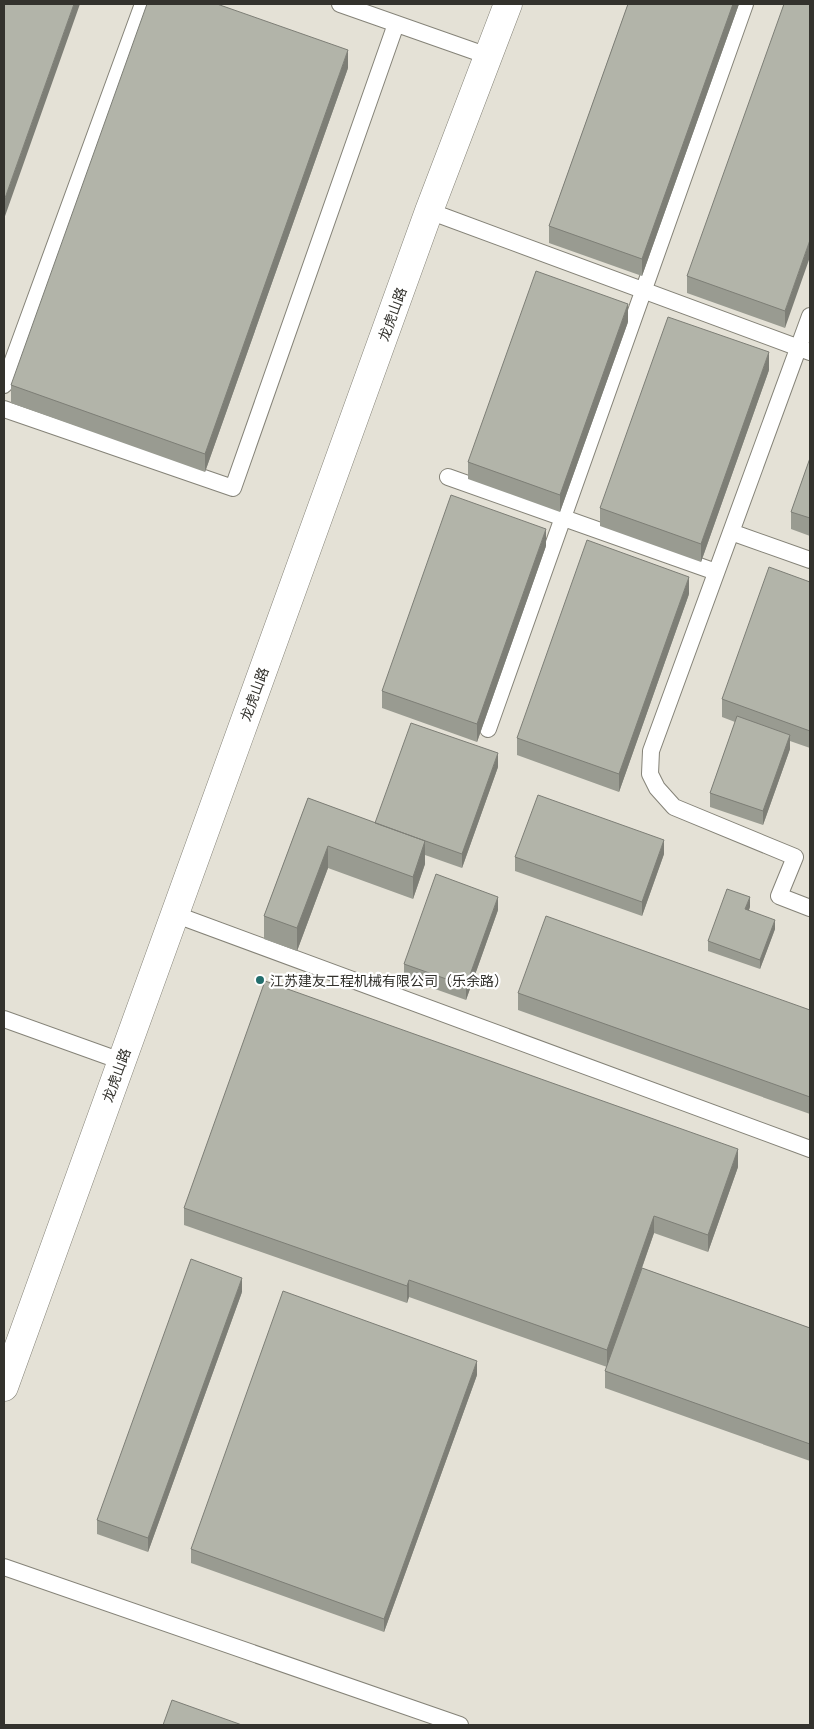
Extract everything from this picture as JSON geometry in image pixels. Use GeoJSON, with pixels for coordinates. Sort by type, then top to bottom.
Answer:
{"type":"FeatureCollection","features":[{"type":"Feature","properties":{"kind":"street","name":"龙虎山路"},"geometry":{"type":"LineString","coordinates":[[4,1387],[430,211],[508,4]]}},
{"type":"Feature","properties":{"kind":"lane"},"geometry":{"type":"LineString","coordinates":[[4,385],[143,4]]}},
{"type":"Feature","properties":{"kind":"lane"},"geometry":{"type":"LineString","coordinates":[[340,4],[488,56]]}},
{"type":"Feature","properties":{"kind":"lane"},"geometry":{"type":"LineString","coordinates":[[488,728],[746,4]]}},
{"type":"Feature","properties":{"kind":"lane"},"geometry":{"type":"LineString","coordinates":[[4,409],[233,488],[396,24]]}},
{"type":"Feature","properties":{"kind":"lane"},"geometry":{"type":"LineString","coordinates":[[430,211],[805,349]]}},
{"type":"Feature","properties":{"kind":"lane"},"geometry":{"type":"LineString","coordinates":[[810,316],[805,349],[731,532],[651,751],[650,774],[657,788],[674,807],[795,857],[779,896],[810,908]]}},
{"type":"Feature","properties":{"kind":"lane"},"geometry":{"type":"LineString","coordinates":[[448,476],[716,572]]}},
{"type":"Feature","properties":{"kind":"lane"},"geometry":{"type":"LineString","coordinates":[[731,532],[810,560]]}},
{"type":"Feature","properties":{"kind":"lane"},"geometry":{"type":"LineString","coordinates":[[174,914],[810,1149]]}},
{"type":"Feature","properties":{"kind":"lane"},"geometry":{"type":"LineString","coordinates":[[4,1020],[121,1061]]}},
{"type":"Feature","properties":{"kind":"lane"},"geometry":{"type":"LineString","coordinates":[[4,1567],[460,1725]]}},
{"type":"Feature","properties":{"kind":"building"},"geometry":{"type":"Polygon","coordinates":[[[4,4],[74,4],[4,201],[4,4]]]}},
{"type":"Feature","properties":{"kind":"building"},"geometry":{"type":"Polygon","coordinates":[[[147,4],[217,4],[348,50],[205,454],[11,385],[147,4]]]}},
{"type":"Feature","properties":{"kind":"building"},"geometry":{"type":"Polygon","coordinates":[[[628,4],[733,4],[642,259],[549,226],[628,4]]]}},
{"type":"Feature","properties":{"kind":"building"},"geometry":{"type":"Polygon","coordinates":[[[784,4],[810,4],[810,240],[785,311],[687,276],[784,4]]]}},
{"type":"Feature","properties":{"kind":"building"},"geometry":{"type":"Polygon","coordinates":[[[536,271],[628,304],[560,495],[468,462],[536,271]]]}},
{"type":"Feature","properties":{"kind":"building"},"geometry":{"type":"Polygon","coordinates":[[[668,317],[769,352],[701,544],[600,508],[668,317]]]}},
{"type":"Feature","properties":{"kind":"building"},"geometry":{"type":"Polygon","coordinates":[[[810,458],[810,518],[791,512],[810,458]]]}},
{"type":"Feature","properties":{"kind":"building"},"geometry":{"type":"Polygon","coordinates":[[[451,495],[546,529],[477,724],[382,691],[451,495]]]}},
{"type":"Feature","properties":{"kind":"building"},"geometry":{"type":"Polygon","coordinates":[[[587,540],[689,577],[619,774],[517,738],[587,540]]]}},
{"type":"Feature","properties":{"kind":"building"},"geometry":{"type":"Polygon","coordinates":[[[769,567],[810,582],[810,731],[722,699],[769,567]]]}},
{"type":"Feature","properties":{"kind":"building"},"geometry":{"type":"Polygon","coordinates":[[[737,716],[790,735],[763,811],[710,793],[737,716]]]}},
{"type":"Feature","properties":{"kind":"building"},"geometry":{"type":"Polygon","coordinates":[[[411,723],[498,753],[462,854],[375,823],[411,723]]]}},
{"type":"Feature","properties":{"kind":"building"},"geometry":{"type":"Polygon","coordinates":[[[538,795],[664,840],[642,902],[515,857],[538,795]]]}},
{"type":"Feature","properties":{"kind":"building"},"geometry":{"type":"Polygon","coordinates":[[[308,798],[425,841],[413,877],[328,846],[297,928],[264,916],[308,798]]]}},
{"type":"Feature","properties":{"kind":"building"},"geometry":{"type":"Polygon","coordinates":[[[436,874],[498,897],[466,986],[404,964],[436,874]]]}},
{"type":"Feature","properties":{"kind":"building"},"geometry":{"type":"Polygon","coordinates":[[[727,889],[750,897],[745,909],[775,920],[760,960],[708,941],[727,889]]]}},
{"type":"Feature","properties":{"kind":"building"},"geometry":{"type":"Polygon","coordinates":[[[546,916],[810,1010],[810,1097],[518,993],[546,916]]]}},
{"type":"Feature","properties":{"kind":"building"},"geometry":{"type":"Polygon","coordinates":[[[265,981],[738,1149],[708,1235],[654,1216],[607,1350],[409,1280],[407,1286],[184,1208],[265,981]]]}},
{"type":"Feature","properties":{"kind":"building"},"geometry":{"type":"Polygon","coordinates":[[[191,1259],[242,1278],[148,1538],[97,1520],[191,1259]]]}},
{"type":"Feature","properties":{"kind":"building"},"geometry":{"type":"Polygon","coordinates":[[[642,1268],[810,1328],[810,1444],[605,1371],[642,1268]]]}},
{"type":"Feature","properties":{"kind":"building"},"geometry":{"type":"Polygon","coordinates":[[[283,1291],[477,1361],[384,1619],[191,1549],[283,1291]]]}},
{"type":"Feature","properties":{"kind":"building"},"geometry":{"type":"Polygon","coordinates":[[[172,1700],[242,1725],[163,1725],[172,1700]]]}},
{"type":"Feature","properties":{"kind":"place","name":"江苏建友工程机械有限公司（乐余路）"},"geometry":{"type":"Point","coordinates":[260,980]}}]}
